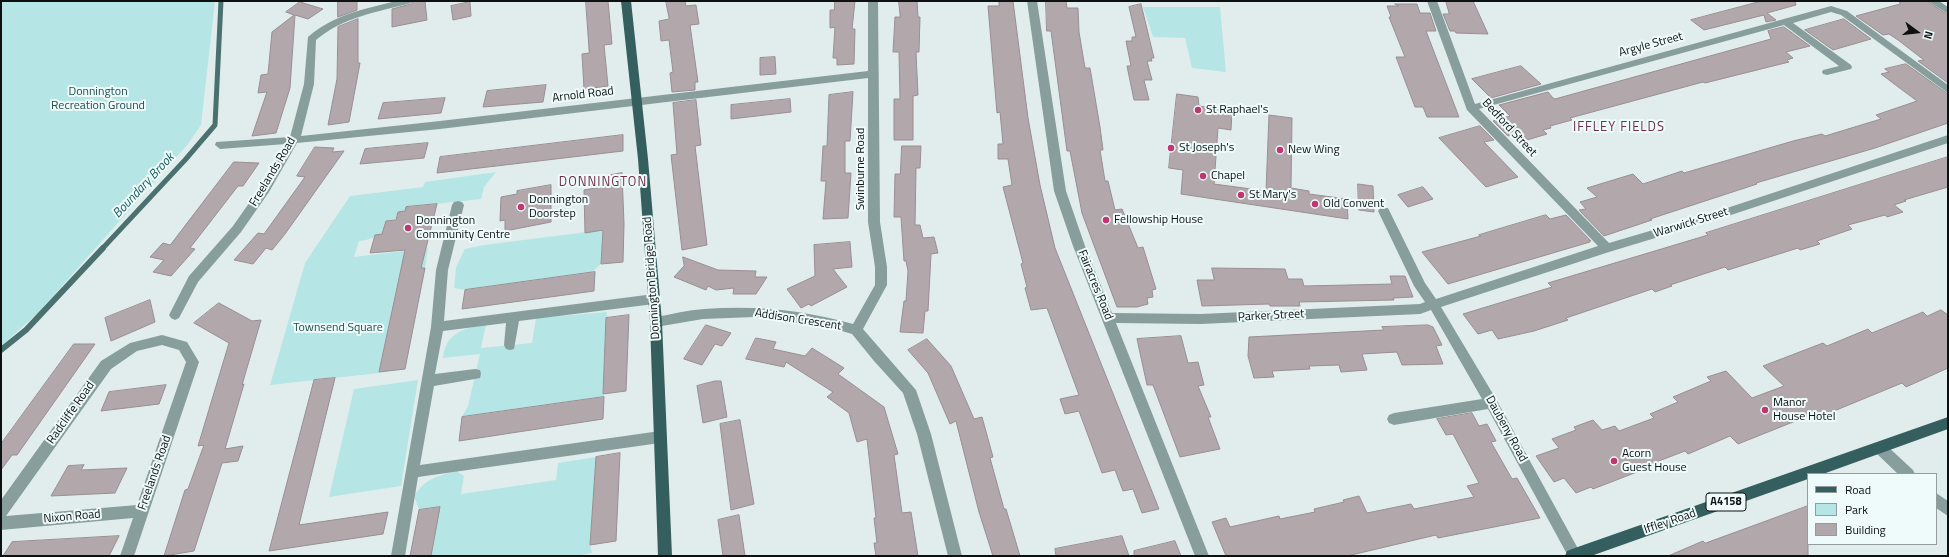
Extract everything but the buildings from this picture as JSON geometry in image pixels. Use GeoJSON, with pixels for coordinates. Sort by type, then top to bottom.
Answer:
{"type":"FeatureCollection","features":[{"type":"Feature","properties":{"kind":"main road","name":"Donnington Bridge Road"},"geometry":{"type":"LineString","coordinates":[[626,1],[643,159],[656,322],[665,556]]}},
{"type":"Feature","properties":{"kind":"main road","name":"Iffley Road"},"geometry":{"type":"LineString","coordinates":[[1810,473],[1948,423]]}},
{"type":"Feature","properties":{"kind":"main road","name":"Iffley Road"},"geometry":{"type":"LineString","coordinates":[[1581,555],[1807,474]]}},
{"type":"Feature","properties":{"kind":"street","name":"Freelands Road"},"geometry":{"type":"LineString","coordinates":[[174,315],[193,279],[237,229],[265,189],[294,140],[309,84],[311,39],[320,30],[331,23],[351,16],[408,1]]}},
{"type":"Feature","properties":{"kind":"street","name":"Swinburne Road"},"geometry":{"type":"LineString","coordinates":[[856,330],[881,285],[881,267],[874,222],[873,1]]}},
{"type":"Feature","properties":{"kind":"street","name":"Fairacres Road"},"geometry":{"type":"LineString","coordinates":[[1032,1],[1060,191],[1079,246],[1202,556]]}},
{"type":"Feature","properties":{"kind":"street","name":"Bedford Street"},"geometry":{"type":"LineString","coordinates":[[1432,1],[1471,108],[1607,248]]}},
{"type":"Feature","properties":{"kind":"street"},"geometry":{"type":"LineString","coordinates":[[1933,1],[1948,11]]}},
{"type":"Feature","properties":{"kind":"street","name":"Argyle Street"},"geometry":{"type":"LineString","coordinates":[[1471,108],[1831,9],[1837,10],[1948,90]]}},
{"type":"Feature","properties":{"kind":"street"},"geometry":{"type":"LineString","coordinates":[[1786,22],[1847,67],[1827,72]]}},
{"type":"Feature","properties":{"kind":"street","name":"Arnold Road"},"geometry":{"type":"LineString","coordinates":[[220,145],[294,140],[874,74]]}},
{"type":"Feature","properties":{"kind":"street","name":"Warwick Street"},"geometry":{"type":"LineString","coordinates":[[1434,305],[1607,248],[1724,213],[1948,139]]}},
{"type":"Feature","properties":{"kind":"street"},"geometry":{"type":"LineString","coordinates":[[398,556],[437,327],[442,270],[458,206]]}},
{"type":"Feature","properties":{"kind":"street","name":"Daubeny Road"},"geometry":{"type":"LineString","coordinates":[[1384,211],[1420,286],[1434,305],[1581,555]]}},
{"type":"Feature","properties":{"kind":"street"},"geometry":{"type":"LineString","coordinates":[[437,327],[654,300]]}},
{"type":"Feature","properties":{"kind":"street","name":"Parker Street"},"geometry":{"type":"LineString","coordinates":[[1108,318],[1209,319],[1420,308],[1434,305]]}},
{"type":"Feature","properties":{"kind":"street","name":"Addison Crescent"},"geometry":{"type":"LineString","coordinates":[[656,322],[703,314],[755,312],[832,323],[856,330],[878,358],[909,390],[924,434],[955,556]]}},
{"type":"Feature","properties":{"kind":"street"},"geometry":{"type":"LineString","coordinates":[[510,345],[513,317]]}},
{"type":"Feature","properties":{"kind":"street","name":"Freelands Road"},"geometry":{"type":"LineString","coordinates":[[127,556],[193,362],[183,346],[162,340]]}},
{"type":"Feature","properties":{"kind":"street","name":"Radcliffe Road"},"geometry":{"type":"LineString","coordinates":[[1,512],[106,365],[134,347],[162,340]]}},
{"type":"Feature","properties":{"kind":"street"},"geometry":{"type":"LineString","coordinates":[[428,381],[475,374]]}},
{"type":"Feature","properties":{"kind":"street"},"geometry":{"type":"LineString","coordinates":[[1394,419],[1491,402]]}},
{"type":"Feature","properties":{"kind":"street"},"geometry":{"type":"LineString","coordinates":[[412,472],[660,437]]}},
{"type":"Feature","properties":{"kind":"street"},"geometry":{"type":"LineString","coordinates":[[1880,448],[1907,473]]}},
{"type":"Feature","properties":{"kind":"street"},"geometry":{"type":"LineString","coordinates":[[1937,500],[1948,510]]}},
{"type":"Feature","properties":{"kind":"street","name":"Nixon Road"},"geometry":{"type":"LineString","coordinates":[[1,523],[143,510]]}},
{"type":"Feature","properties":{"kind":"green space","name":"Donnington Recreation Ground"},"geometry":{"type":"Polygon","coordinates":[[[1,1],[215,1],[201,125],[188,144],[38,313],[1,346],[1,1]]]}},
{"type":"Feature","properties":{"kind":"green space"},"geometry":{"type":"Polygon","coordinates":[[[1143,7],[1220,7],[1226,72],[1192,68],[1185,38],[1153,37],[1143,7]]]}},
{"type":"Feature","properties":{"kind":"green space","name":"Townsend Square"},"geometry":{"type":"Polygon","coordinates":[[[496,172],[484,187],[481,199],[407,207],[405,211],[398,212],[396,219],[383,233],[366,240],[359,241],[354,257],[428,248],[425,268],[400,271],[379,373],[270,385],[305,263],[350,196],[423,187],[425,182],[496,172]]]}},
{"type":"Feature","properties":{"kind":"green space"},"geometry":{"type":"Polygon","coordinates":[[[603,230],[601,264],[591,273],[465,290],[454,288],[456,267],[465,249],[484,245],[603,230]]]}},
{"type":"Feature","properties":{"kind":"green space"},"geometry":{"type":"Polygon","coordinates":[[[607,312],[604,397],[462,417],[468,406],[480,354],[443,358],[448,342],[457,333],[486,324],[481,348],[532,343],[536,318],[607,312]]]}},
{"type":"Feature","properties":{"kind":"green space"},"geometry":{"type":"Polygon","coordinates":[[[418,380],[401,486],[329,497],[354,389],[418,380]]]}},
{"type":"Feature","properties":{"kind":"green space"},"geometry":{"type":"Polygon","coordinates":[[[596,457],[590,545],[592,553],[576,556],[431,556],[439,507],[419,510],[414,496],[428,481],[438,476],[457,471],[464,476],[461,494],[556,480],[558,463],[596,457]]]}},
{"type":"Feature","properties":{"kind":"waterway","name":"Boundary Brook"},"geometry":{"type":"LineString","coordinates":[[102,249],[185,160],[215,125],[221,1]]}},
{"type":"Feature","properties":{"kind":"waterway","name":"Boundary Brook"},"geometry":{"type":"LineString","coordinates":[[1,350],[26,330],[103,248]]}},
{"type":"Feature","properties":{"kind":"place","name":"St Raphael's"},"geometry":{"type":"Point","coordinates":[1198,110]}},
{"type":"Feature","properties":{"kind":"place","name":"St Joseph's"},"geometry":{"type":"Point","coordinates":[1171,148]}},
{"type":"Feature","properties":{"kind":"place","name":"New Wing"},"geometry":{"type":"Point","coordinates":[1280,150]}},
{"type":"Feature","properties":{"kind":"place","name":"Chapel"},"geometry":{"type":"Point","coordinates":[1203,176]}},
{"type":"Feature","properties":{"kind":"place","name":"St Mary's"},"geometry":{"type":"Point","coordinates":[1241,195]}},
{"type":"Feature","properties":{"kind":"place","name":"Old Convent"},"geometry":{"type":"Point","coordinates":[1315,204]}},
{"type":"Feature","properties":{"kind":"place","name":"Donnington Doorstep"},"geometry":{"type":"Point","coordinates":[521,207]}},
{"type":"Feature","properties":{"kind":"place","name":"Fellowship House"},"geometry":{"type":"Point","coordinates":[1106,220]}},
{"type":"Feature","properties":{"kind":"place","name":"Donnington Community Centre"},"geometry":{"type":"Point","coordinates":[408,228]}},
{"type":"Feature","properties":{"kind":"place","name":"Manor House Hotel"},"geometry":{"type":"Point","coordinates":[1765,410]}},
{"type":"Feature","properties":{"kind":"place","name":"Acorn Guest House"},"geometry":{"type":"Point","coordinates":[1614,461]}},
{"type":"Feature","properties":{"kind":"district","name":"IFFLEY FIELDS"},"geometry":{"type":"Point","coordinates":[1619,128]}},
{"type":"Feature","properties":{"kind":"district","name":"DONNINGTON"},"geometry":{"type":"Point","coordinates":[603,183]}}]}
